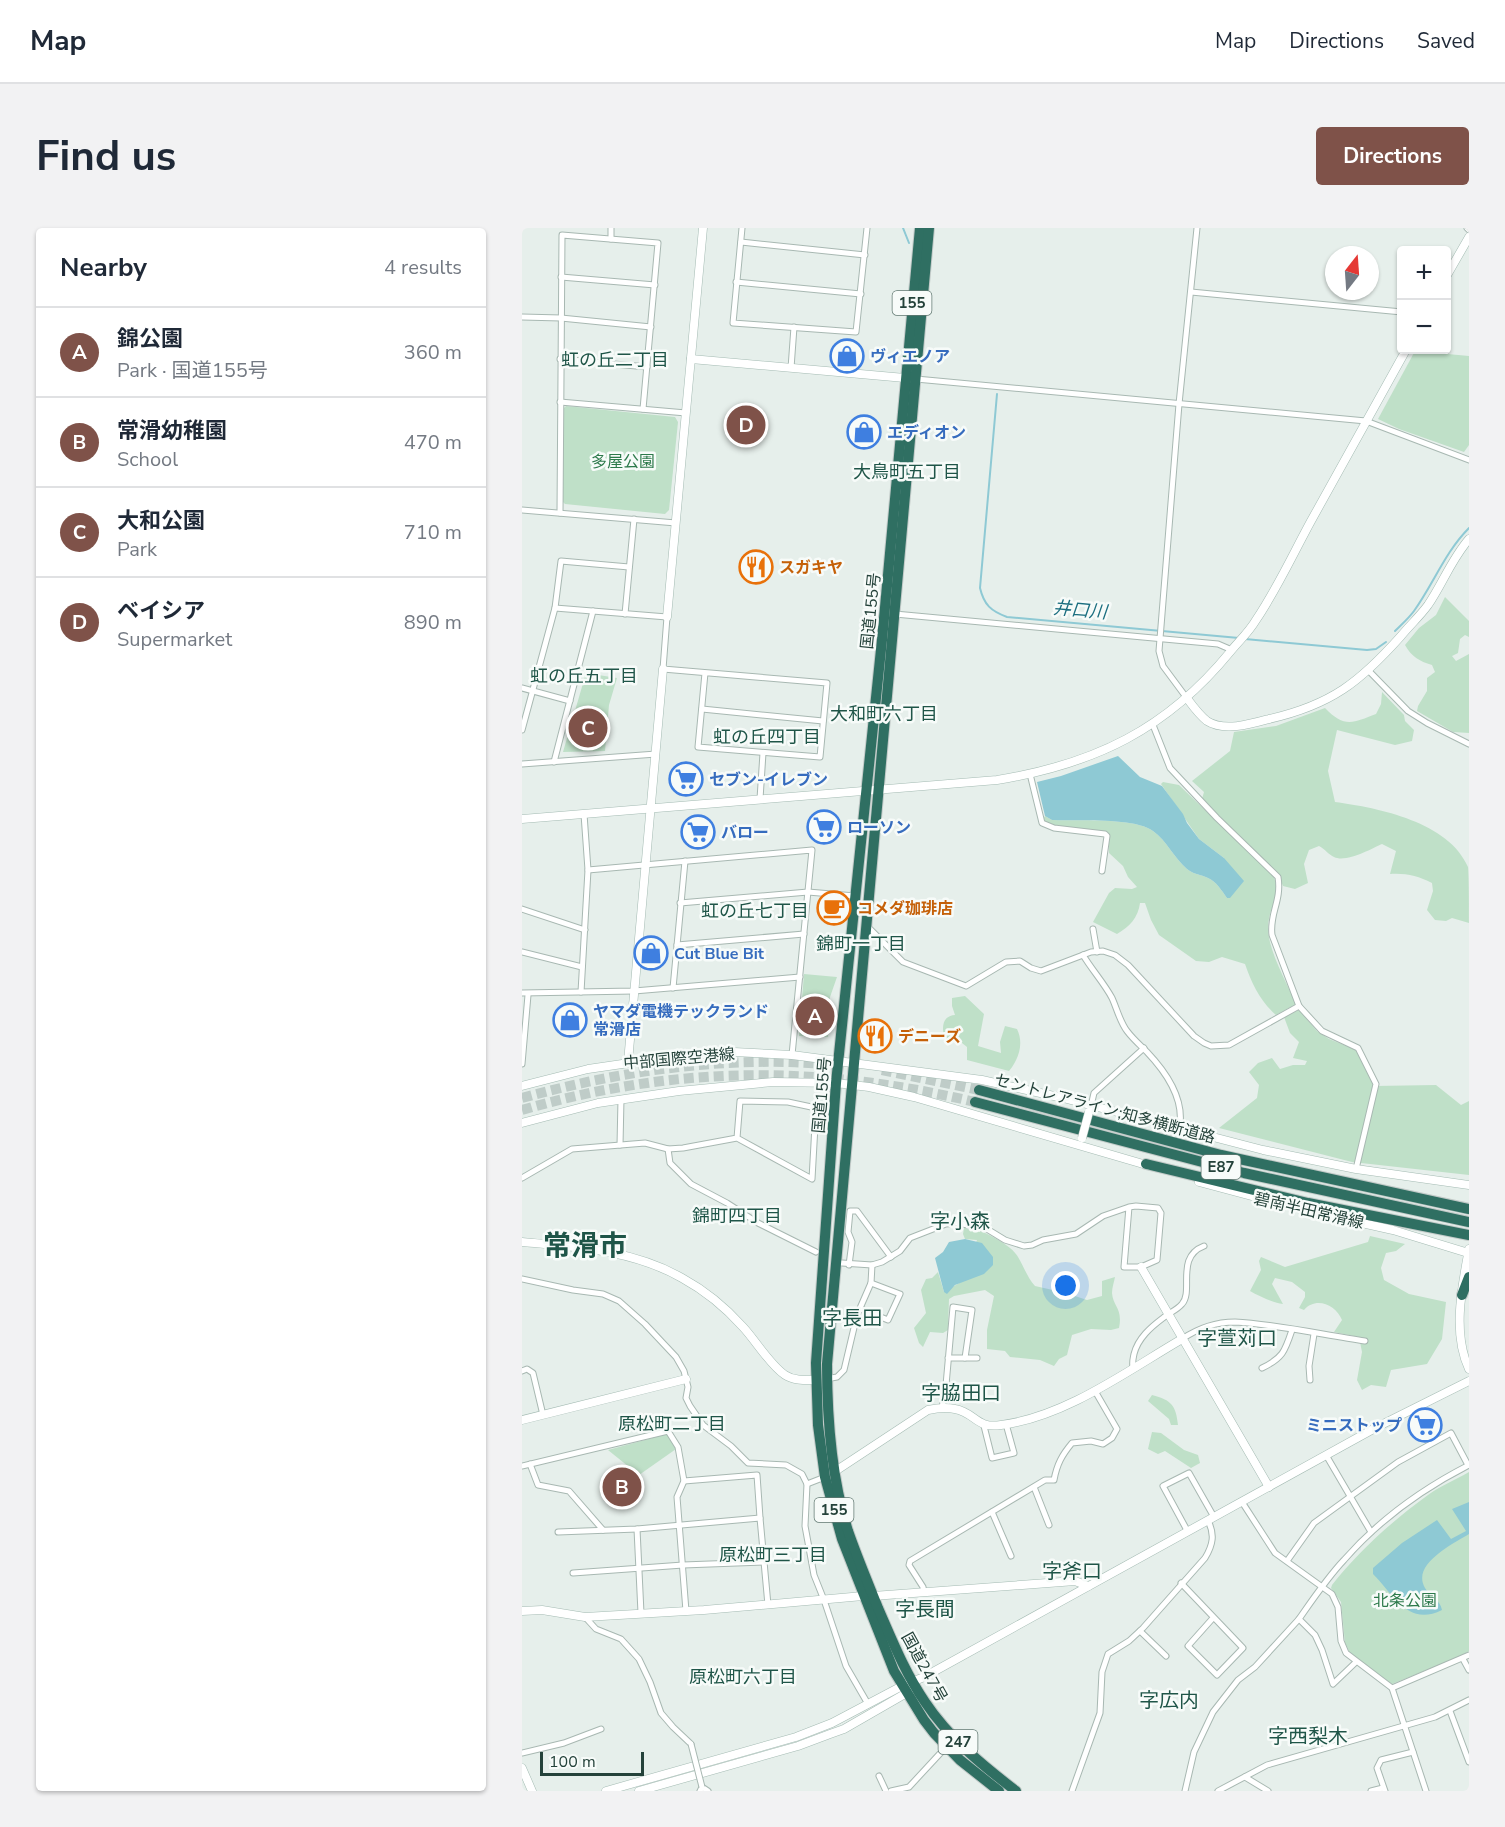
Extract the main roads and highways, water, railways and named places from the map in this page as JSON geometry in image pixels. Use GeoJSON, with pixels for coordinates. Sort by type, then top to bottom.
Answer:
{"type":"FeatureCollection","features":[{"type":"Feature","properties":{"kind":"highway","name":"国道155号"},"geometry":{"type":"LineString","coordinates":[[822,1379],[824,1244],[836,1083],[856,896],[894,614],[920,228]]}},
{"type":"Feature","properties":{"kind":"highway","name":"国道155号"},"geometry":{"type":"LineString","coordinates":[[883,1632],[842,1539],[818,1425],[866,926],[872,789],[910,379],[929,228]]}},
{"type":"Feature","properties":{"kind":"highway","name":"セントレアライン;知多横断道路"},"geometry":{"type":"LineString","coordinates":[[979,1090],[1221,1155],[1469,1209]]}},
{"type":"Feature","properties":{"kind":"highway","name":"セントレアライン;知多横断道路"},"geometry":{"type":"LineString","coordinates":[[975,1102],[1244,1173],[1469,1222]]}},
{"type":"Feature","properties":{"kind":"highway"},"geometry":{"type":"LineString","coordinates":[[1146,1164],[1339,1209],[1469,1235]]}},
{"type":"Feature","properties":{"kind":"highway"},"geometry":{"type":"LineString","coordinates":[[1462,1295],[1469,1277]]}},
{"type":"Feature","properties":{"kind":"highway","name":"国道247号"},"geometry":{"type":"LineString","coordinates":[[883,1632],[894,1671],[966,1751],[1016,1791]]}},
{"type":"Feature","properties":{"kind":"highway","name":"国道247号"},"geometry":{"type":"LineString","coordinates":[[909,1687],[924,1720],[960,1760],[999,1791]]}},
{"type":"Feature","properties":{"kind":"water"},"geometry":{"type":"Polygon","coordinates":[[[1118,756],[1140,777],[1162,786],[1199,839],[1224,858],[1244,881],[1230,898],[1227,898],[1211,879],[1187,869],[1158,835],[1144,827],[1119,822],[1052,820],[1045,816],[1037,782],[1118,756]]]}},
{"type":"Feature","properties":{"kind":"water"},"geometry":{"type":"Polygon","coordinates":[[[965,1239],[982,1243],[993,1257],[993,1265],[984,1274],[955,1285],[947,1294],[944,1292],[935,1258],[943,1252],[949,1242],[965,1239]]]}},
{"type":"Feature","properties":{"kind":"water"},"geometry":{"type":"Polygon","coordinates":[[[1469,1502],[1469,1534],[1436,1556],[1424,1571],[1422,1579],[1425,1588],[1439,1603],[1442,1610],[1430,1614],[1411,1612],[1395,1599],[1373,1574],[1373,1568],[1402,1543],[1437,1520],[1451,1539],[1466,1531],[1452,1509],[1469,1502]]]}},
{"type":"Feature","properties":{"kind":"waterway","name":"井口川"},"geometry":{"type":"LineString","coordinates":[[903,228],[909,243]]}},
{"type":"Feature","properties":{"kind":"waterway","name":"井口川"},"geometry":{"type":"LineString","coordinates":[[997,394],[980,588],[989,607],[1007,617],[1239,638]]}},
{"type":"Feature","properties":{"kind":"waterway","name":"井口川"},"geometry":{"type":"LineString","coordinates":[[1395,631],[1414,611],[1446,557],[1469,528]]}},
{"type":"Feature","properties":{"kind":"waterway","name":"井口川"},"geometry":{"type":"LineString","coordinates":[[1245,639],[1367,650],[1376,649],[1386,642]]}},
{"type":"Feature","properties":{"kind":"tunnel"},"geometry":{"type":"LineString","coordinates":[[522,1098],[602,1079],[682,1067],[764,1062],[845,1066]]}},
{"type":"Feature","properties":{"kind":"tunnel"},"geometry":{"type":"LineString","coordinates":[[882,1070],[979,1090]]}},
{"type":"Feature","properties":{"kind":"tunnel"},"geometry":{"type":"LineString","coordinates":[[522,1110],[580,1095],[636,1085],[692,1078],[748,1075],[804,1076],[860,1081],[975,1102]]}},
{"type":"Feature","properties":{"kind":"place","name":"ヴィエノア"},"geometry":{"type":"Point","coordinates":[847,356]}},
{"type":"Feature","properties":{"kind":"place","name":"ベイシア"},"geometry":{"type":"Point","coordinates":[746,425]}},
{"type":"Feature","properties":{"kind":"place","name":"エディオン"},"geometry":{"type":"Point","coordinates":[864,432]}},
{"type":"Feature","properties":{"kind":"place","name":"スガキヤ"},"geometry":{"type":"Point","coordinates":[756,567]}},
{"type":"Feature","properties":{"kind":"place","name":"大和公園"},"geometry":{"type":"Point","coordinates":[588,728]}},
{"type":"Feature","properties":{"kind":"place","name":"セブン-イレブン"},"geometry":{"type":"Point","coordinates":[686,779]}},
{"type":"Feature","properties":{"kind":"place","name":"ローソン"},"geometry":{"type":"Point","coordinates":[824,827]}},
{"type":"Feature","properties":{"kind":"place","name":"バロー"},"geometry":{"type":"Point","coordinates":[698,832]}},
{"type":"Feature","properties":{"kind":"place","name":"コメダ珈琲店"},"geometry":{"type":"Point","coordinates":[834,908]}},
{"type":"Feature","properties":{"kind":"place","name":"Cut Blue Bit"},"geometry":{"type":"Point","coordinates":[651,953]}},
{"type":"Feature","properties":{"kind":"place","name":"錦公園"},"geometry":{"type":"Point","coordinates":[815,1016]}},
{"type":"Feature","properties":{"kind":"place","name":"ヤマダ電機テックランド 常滑店"},"geometry":{"type":"Point","coordinates":[570,1020]}},
{"type":"Feature","properties":{"kind":"place","name":"デニーズ"},"geometry":{"type":"Point","coordinates":[875,1036]}},
{"type":"Feature","properties":{"kind":"place","name":"ミニストップ"},"geometry":{"type":"Point","coordinates":[1425,1425]}},
{"type":"Feature","properties":{"kind":"place","name":"常滑幼稚園"},"geometry":{"type":"Point","coordinates":[622,1487]}},
{"type":"Feature","properties":{"kind":"district","name":"虹の丘二丁目"},"geometry":{"type":"Point","coordinates":[615,360]}},
{"type":"Feature","properties":{"kind":"district","name":"大鳥町五丁目"},"geometry":{"type":"Point","coordinates":[907,472]}},
{"type":"Feature","properties":{"kind":"district","name":"虹の丘五丁目"},"geometry":{"type":"Point","coordinates":[584,676]}},
{"type":"Feature","properties":{"kind":"district","name":"大和町六丁目"},"geometry":{"type":"Point","coordinates":[884,714]}},
{"type":"Feature","properties":{"kind":"district","name":"虹の丘四丁目"},"geometry":{"type":"Point","coordinates":[767,737]}},
{"type":"Feature","properties":{"kind":"district","name":"虹の丘七丁目"},"geometry":{"type":"Point","coordinates":[755,911]}},
{"type":"Feature","properties":{"kind":"district","name":"錦町一丁目"},"geometry":{"type":"Point","coordinates":[861,944]}},
{"type":"Feature","properties":{"kind":"district","name":"錦町四丁目"},"geometry":{"type":"Point","coordinates":[737,1216]}},
{"type":"Feature","properties":{"kind":"district","name":"字小森"},"geometry":{"type":"Point","coordinates":[960,1221]}},
{"type":"Feature","properties":{"kind":"district","name":"常滑市"},"geometry":{"type":"Point","coordinates":[585,1245]}},
{"type":"Feature","properties":{"kind":"district","name":"字長田"},"geometry":{"type":"Point","coordinates":[852,1318]}},
{"type":"Feature","properties":{"kind":"district","name":"字萱苅口"},"geometry":{"type":"Point","coordinates":[1237,1338]}},
{"type":"Feature","properties":{"kind":"district","name":"字脇田口"},"geometry":{"type":"Point","coordinates":[961,1393]}},
{"type":"Feature","properties":{"kind":"district","name":"原松町二丁目"},"geometry":{"type":"Point","coordinates":[672,1424]}},
{"type":"Feature","properties":{"kind":"district","name":"原松町三丁目"},"geometry":{"type":"Point","coordinates":[773,1555]}},
{"type":"Feature","properties":{"kind":"district","name":"字斧口"},"geometry":{"type":"Point","coordinates":[1072,1571]}},
{"type":"Feature","properties":{"kind":"district","name":"字長間"},"geometry":{"type":"Point","coordinates":[925,1609]}},
{"type":"Feature","properties":{"kind":"district","name":"原松町六丁目"},"geometry":{"type":"Point","coordinates":[743,1677]}},
{"type":"Feature","properties":{"kind":"district","name":"字広内"},"geometry":{"type":"Point","coordinates":[1169,1700]}},
{"type":"Feature","properties":{"kind":"district","name":"字西梨木"},"geometry":{"type":"Point","coordinates":[1308,1736]}},
{"type":"Feature","properties":{"kind":"park label","name":"多屋公園"},"geometry":{"type":"Point","coordinates":[623,461]}},
{"type":"Feature","properties":{"kind":"park label","name":"北条公園"},"geometry":{"type":"Point","coordinates":[1405,1600]}}]}
